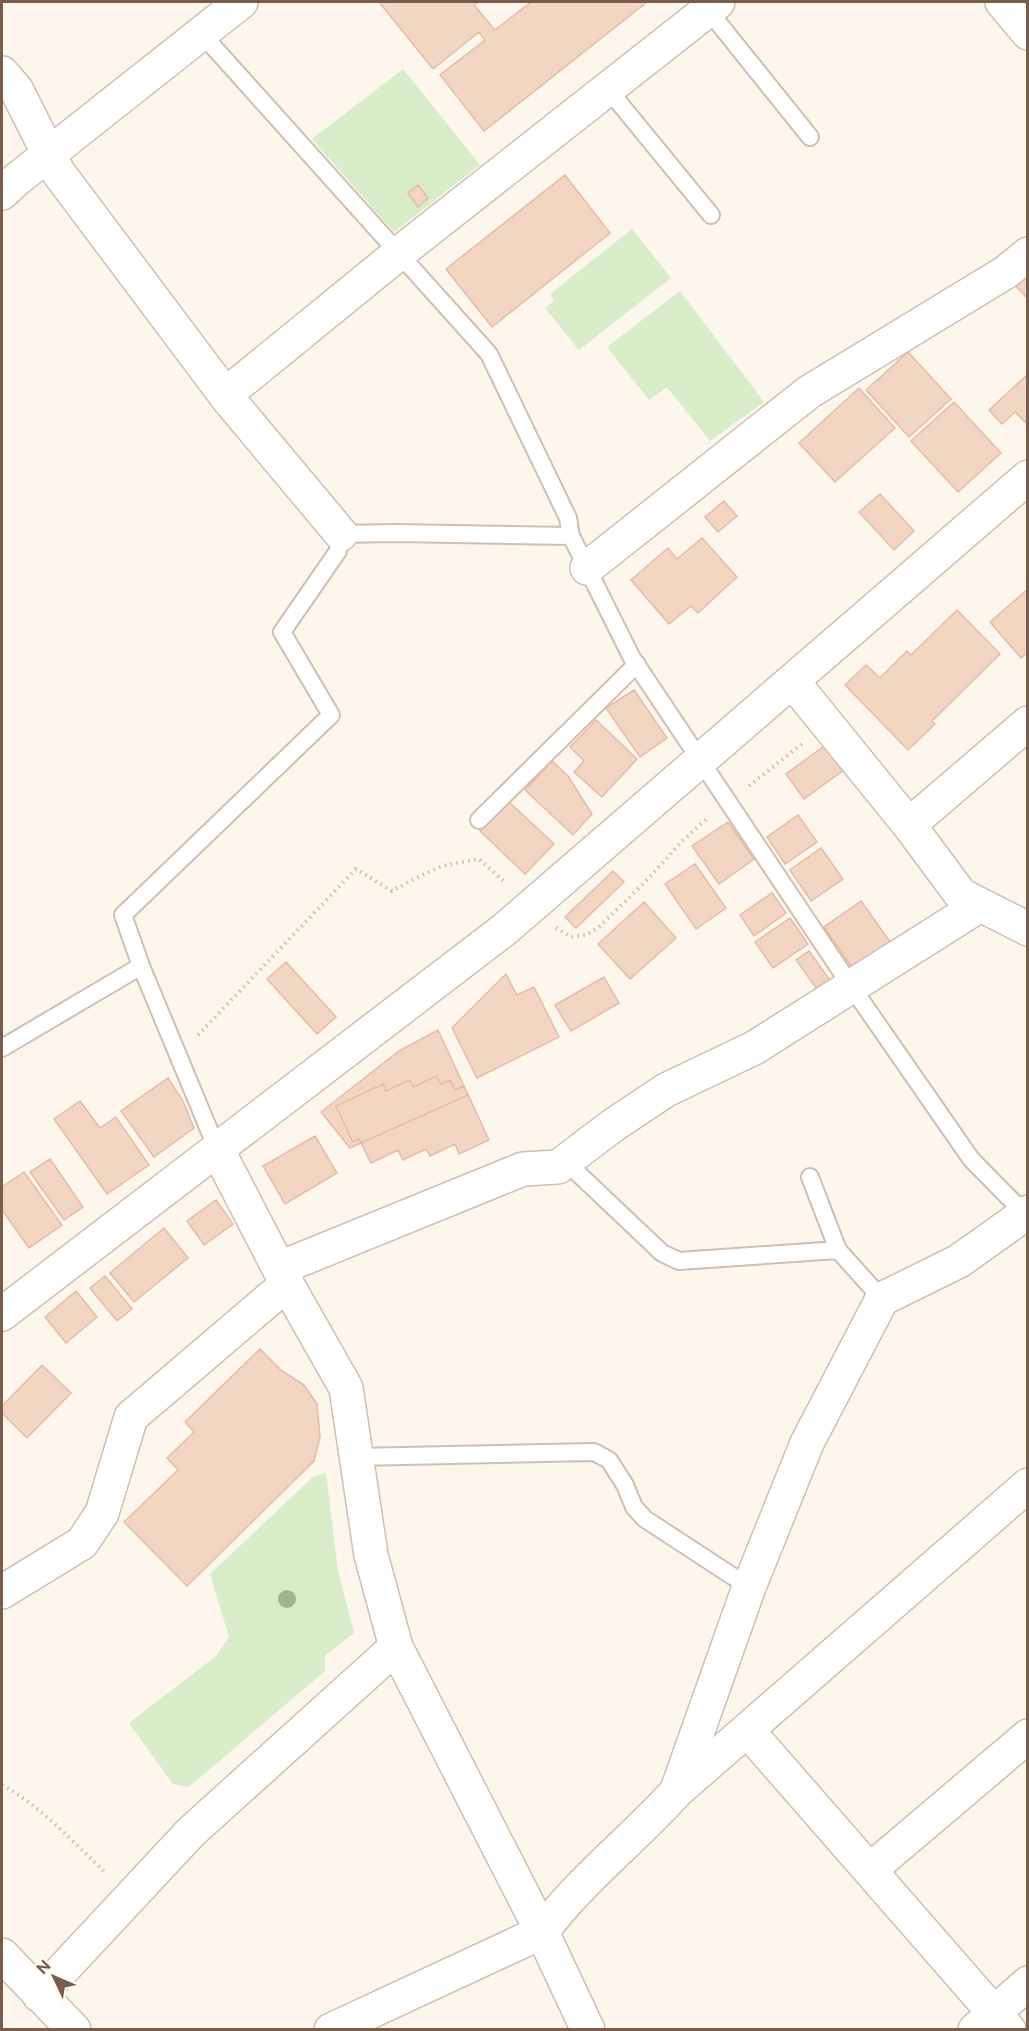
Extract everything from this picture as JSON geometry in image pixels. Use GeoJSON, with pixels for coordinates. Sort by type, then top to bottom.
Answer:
{"type":"FeatureCollection","features":[{"type":"Feature","properties":{"kind":"street"},"geometry":{"type":"LineString","coordinates":[[2,194],[50,153],[241,2]]}},
{"type":"Feature","properties":{"kind":"street"},"geometry":{"type":"LineString","coordinates":[[1002,2],[1028,33]]}},
{"type":"Feature","properties":{"kind":"street"},"geometry":{"type":"LineString","coordinates":[[225,395],[398,254],[713,6]]}},
{"type":"Feature","properties":{"kind":"street"},"geometry":{"type":"LineString","coordinates":[[2,74],[16,89],[58,172],[225,395],[341,534]]}},
{"type":"Feature","properties":{"kind":"street"},"geometry":{"type":"LineString","coordinates":[[587,568],[809,392],[1006,272],[1028,254]]}},
{"type":"Feature","properties":{"kind":"street"},"geometry":{"type":"LineString","coordinates":[[2,1314],[505,929],[1028,477]]}},
{"type":"Feature","properties":{"kind":"street"},"geometry":{"type":"LineString","coordinates":[[793,682],[909,825],[961,895],[1028,929]]}},
{"type":"Feature","properties":{"kind":"street"},"geometry":{"type":"LineString","coordinates":[[909,825],[1028,723]]}},
{"type":"Feature","properties":{"kind":"street"},"geometry":{"type":"LineString","coordinates":[[2,1593],[82,1543],[102,1513],[131,1417],[283,1276],[523,1169],[558,1167],[612,1126],[666,1090],[754,1048],[980,905]]}},
{"type":"Feature","properties":{"kind":"street"},"geometry":{"type":"LineString","coordinates":[[217,1149],[283,1276],[346,1388],[370,1555],[396,1647],[542,1932],[588,2030]]}},
{"type":"Feature","properties":{"kind":"street"},"geometry":{"type":"LineString","coordinates":[[677,1791],[749,1587],[807,1443],[882,1299],[958,1261],[1026,1213]]}},
{"type":"Feature","properties":{"kind":"street"},"geometry":{"type":"LineString","coordinates":[[330,2030],[542,1932],[559,1909],[677,1791],[1028,1485]]}},
{"type":"Feature","properties":{"kind":"street"},"geometry":{"type":"LineString","coordinates":[[39,1995],[191,1832],[396,1647]]}},
{"type":"Feature","properties":{"kind":"street"},"geometry":{"type":"LineString","coordinates":[[747,1730],[870,1870],[992,2024],[1028,1983]]}},
{"type":"Feature","properties":{"kind":"street"},"geometry":{"type":"LineString","coordinates":[[870,1870],[1028,1736]]}},
{"type":"Feature","properties":{"kind":"street"},"geometry":{"type":"LineString","coordinates":[[2,1955],[74,2030]]}},
{"type":"Feature","properties":{"kind":"lane"},"geometry":{"type":"LineString","coordinates":[[713,6],[810,137]]}},
{"type":"Feature","properties":{"kind":"lane"},"geometry":{"type":"LineString","coordinates":[[201,33],[489,354],[567,518],[571,536],[637,664],[850,986],[971,1159],[1026,1213]]}},
{"type":"Feature","properties":{"kind":"lane"},"geometry":{"type":"LineString","coordinates":[[607,88],[711,215]]}},
{"type":"Feature","properties":{"kind":"lane"},"geometry":{"type":"LineString","coordinates":[[217,1149],[141,966],[123,915],[331,715],[282,632],[338,551],[341,534],[571,536]]}},
{"type":"Feature","properties":{"kind":"lane"},"geometry":{"type":"LineString","coordinates":[[479,819],[637,664]]}},
{"type":"Feature","properties":{"kind":"lane"},"geometry":{"type":"LineString","coordinates":[[2,1048],[141,966]]}},
{"type":"Feature","properties":{"kind":"lane"},"geometry":{"type":"LineString","coordinates":[[566,1162],[662,1254],[679,1261],[838,1250]]}},
{"type":"Feature","properties":{"kind":"lane"},"geometry":{"type":"LineString","coordinates":[[810,1177],[838,1250],[882,1299]]}},
{"type":"Feature","properties":{"kind":"lane"},"geometry":{"type":"LineString","coordinates":[[356,1457],[594,1452],[609,1460],[625,1485],[634,1507],[645,1519],[749,1587]]}},
{"type":"Feature","properties":{"kind":"path"},"geometry":{"type":"LineString","coordinates":[[2,1785],[18,1794],[42,1813],[109,1875]]}},
{"type":"Feature","properties":{"kind":"green space"},"geometry":{"type":"Polygon","coordinates":[[[403,69],[480,165],[394,232],[312,139],[403,69]]]}},
{"type":"Feature","properties":{"kind":"green space"},"geometry":{"type":"Polygon","coordinates":[[[632,229],[671,278],[579,350],[545,308],[554,301],[550,294],[632,229]]]}},
{"type":"Feature","properties":{"kind":"green space"},"geometry":{"type":"Polygon","coordinates":[[[680,291],[764,402],[710,441],[667,387],[649,400],[607,347],[680,291]]]}},
{"type":"Feature","properties":{"kind":"green space"},"geometry":{"type":"Polygon","coordinates":[[[326,1473],[338,1571],[354,1633],[325,1656],[325,1671],[189,1787],[173,1784],[129,1723],[216,1656],[229,1637],[210,1574],[313,1477],[326,1473]]]}},
{"type":"Feature","properties":{"kind":"building"},"geometry":{"type":"Polygon","coordinates":[[[379,2],[478,2],[474,5],[495,30],[531,2],[647,2],[484,131],[440,75],[485,40],[479,32],[433,69],[379,2]]]}},
{"type":"Feature","properties":{"kind":"building"},"geometry":{"type":"Polygon","coordinates":[[[565,175],[610,233],[492,327],[446,269],[565,175]]]}},
{"type":"Feature","properties":{"kind":"building"},"geometry":{"type":"Polygon","coordinates":[[[418,185],[428,198],[418,207],[408,193],[418,185]]]}},
{"type":"Feature","properties":{"kind":"building"},"geometry":{"type":"Polygon","coordinates":[[[1028,272],[1028,299],[1014,284],[1028,272]]]}},
{"type":"Feature","properties":{"kind":"building"},"geometry":{"type":"Polygon","coordinates":[[[908,352],[951,399],[909,437],[866,390],[908,352]]]}},
{"type":"Feature","properties":{"kind":"building"},"geometry":{"type":"Polygon","coordinates":[[[1028,374],[1028,425],[1015,412],[1002,424],[989,410],[1028,374]]]}},
{"type":"Feature","properties":{"kind":"building"},"geometry":{"type":"Polygon","coordinates":[[[859,388],[895,428],[835,482],[799,443],[859,388]]]}},
{"type":"Feature","properties":{"kind":"building"},"geometry":{"type":"Polygon","coordinates":[[[954,402],[1001,453],[958,492],[911,441],[954,402]]]}},
{"type":"Feature","properties":{"kind":"building"},"geometry":{"type":"Polygon","coordinates":[[[880,494],[914,531],[894,550],[859,512],[880,494]]]}},
{"type":"Feature","properties":{"kind":"building"},"geometry":{"type":"Polygon","coordinates":[[[724,501],[737,516],[718,532],[705,517],[724,501]]]}},
{"type":"Feature","properties":{"kind":"building"},"geometry":{"type":"Polygon","coordinates":[[[702,538],[737,577],[698,613],[691,606],[669,624],[631,580],[668,548],[677,559],[702,538]]]}},
{"type":"Feature","properties":{"kind":"building"},"geometry":{"type":"Polygon","coordinates":[[[1028,589],[1028,652],[1021,658],[990,622],[1028,589]]]}},
{"type":"Feature","properties":{"kind":"building"},"geometry":{"type":"Polygon","coordinates":[[[957,610],[1000,654],[932,721],[935,724],[908,750],[845,685],[866,665],[880,678],[907,651],[911,655],[957,610]]]}},
{"type":"Feature","properties":{"kind":"building"},"geometry":{"type":"Polygon","coordinates":[[[634,690],[667,738],[640,757],[606,708],[634,690]]]}},
{"type":"Feature","properties":{"kind":"building"},"geometry":{"type":"Polygon","coordinates":[[[596,720],[637,759],[602,797],[574,772],[584,761],[570,747],[596,720]]]}},
{"type":"Feature","properties":{"kind":"building"},"geometry":{"type":"Polygon","coordinates":[[[827,744],[845,769],[804,799],[786,774],[827,744]]]}},
{"type":"Feature","properties":{"kind":"building"},"geometry":{"type":"Polygon","coordinates":[[[552,761],[568,776],[592,814],[573,835],[525,790],[552,761]]]}},
{"type":"Feature","properties":{"kind":"building"},"geometry":{"type":"Polygon","coordinates":[[[508,801],[554,844],[525,874],[480,831],[508,801]]]}},
{"type":"Feature","properties":{"kind":"building"},"geometry":{"type":"Polygon","coordinates":[[[798,815],[817,842],[785,864],[767,837],[798,815]]]}},
{"type":"Feature","properties":{"kind":"building"},"geometry":{"type":"Polygon","coordinates":[[[728,822],[754,859],[719,884],[692,846],[728,822]]]}},
{"type":"Feature","properties":{"kind":"building"},"geometry":{"type":"Polygon","coordinates":[[[821,848],[843,879],[811,901],[790,870],[821,848]]]}},
{"type":"Feature","properties":{"kind":"building"},"geometry":{"type":"Polygon","coordinates":[[[695,864],[726,908],[696,929],[665,884],[695,864]]]}},
{"type":"Feature","properties":{"kind":"building"},"geometry":{"type":"Polygon","coordinates":[[[613,871],[624,882],[576,928],[565,917],[613,871]]]}},
{"type":"Feature","properties":{"kind":"building"},"geometry":{"type":"Polygon","coordinates":[[[772,893],[786,913],[754,936],[740,915],[772,893]]]}},
{"type":"Feature","properties":{"kind":"building"},"geometry":{"type":"Polygon","coordinates":[[[861,901],[893,946],[855,972],[824,927],[861,901]]]}},
{"type":"Feature","properties":{"kind":"building"},"geometry":{"type":"Polygon","coordinates":[[[644,902],[676,938],[630,979],[598,944],[644,902]]]}},
{"type":"Feature","properties":{"kind":"building"},"geometry":{"type":"Polygon","coordinates":[[[790,918],[808,944],[773,968],[755,942],[790,918]]]}},
{"type":"Feature","properties":{"kind":"building"},"geometry":{"type":"Polygon","coordinates":[[[809,951],[832,983],[819,992],[796,960],[809,951]]]}},
{"type":"Feature","properties":{"kind":"building"},"geometry":{"type":"Polygon","coordinates":[[[286,962],[336,1017],[317,1034],[267,979],[286,962]]]}},
{"type":"Feature","properties":{"kind":"building"},"geometry":{"type":"Polygon","coordinates":[[[506,974],[517,995],[534,987],[559,1037],[477,1078],[452,1028],[506,974]]]}},
{"type":"Feature","properties":{"kind":"building"},"geometry":{"type":"Polygon","coordinates":[[[604,977],[619,1003],[571,1031],[555,1005],[604,977]]]}},
{"type":"Feature","properties":{"kind":"building"},"geometry":{"type":"Polygon","coordinates":[[[438,1030],[468,1095],[350,1148],[321,1112],[399,1051],[438,1030]]]}},
{"type":"Feature","properties":{"kind":"building"},"geometry":{"type":"Polygon","coordinates":[[[437,1076],[441,1084],[450,1080],[455,1090],[464,1086],[489,1140],[459,1154],[455,1144],[430,1156],[426,1149],[403,1160],[398,1150],[371,1163],[359,1139],[353,1142],[336,1106],[383,1084],[386,1091],[410,1080],[413,1087],[437,1076]]]}},
{"type":"Feature","properties":{"kind":"building"},"geometry":{"type":"Polygon","coordinates":[[[168,1078],[183,1101],[194,1128],[154,1157],[121,1111],[168,1078]]]}},
{"type":"Feature","properties":{"kind":"building"},"geometry":{"type":"Polygon","coordinates":[[[80,1101],[100,1128],[116,1117],[149,1165],[107,1194],[54,1119],[80,1101]]]}},
{"type":"Feature","properties":{"kind":"building"},"geometry":{"type":"Polygon","coordinates":[[[315,1136],[337,1173],[285,1204],[263,1166],[315,1136]]]}},
{"type":"Feature","properties":{"kind":"building"},"geometry":{"type":"Polygon","coordinates":[[[50,1159],[83,1207],[64,1220],[30,1172],[50,1159]]]}},
{"type":"Feature","properties":{"kind":"building"},"geometry":{"type":"Polygon","coordinates":[[[24,1172],[62,1225],[29,1248],[2,1210],[2,1187],[24,1172]]]}},
{"type":"Feature","properties":{"kind":"building"},"geometry":{"type":"Polygon","coordinates":[[[216,1200],[233,1224],[204,1245],[187,1221],[216,1200]]]}},
{"type":"Feature","properties":{"kind":"building"},"geometry":{"type":"Polygon","coordinates":[[[164,1228],[188,1258],[134,1302],[110,1273],[164,1228]]]}},
{"type":"Feature","properties":{"kind":"building"},"geometry":{"type":"Polygon","coordinates":[[[105,1276],[132,1309],[117,1321],[90,1288],[105,1276]]]}},
{"type":"Feature","properties":{"kind":"building"},"geometry":{"type":"Polygon","coordinates":[[[76,1291],[97,1317],[66,1343],[45,1317],[76,1291]]]}},
{"type":"Feature","properties":{"kind":"building"},"geometry":{"type":"Polygon","coordinates":[[[260,1349],[282,1371],[304,1385],[317,1404],[320,1437],[314,1461],[187,1586],[124,1522],[178,1470],[167,1458],[194,1432],[185,1422],[260,1349]]]}},
{"type":"Feature","properties":{"kind":"building"},"geometry":{"type":"Polygon","coordinates":[[[42,1365],[71,1393],[27,1438],[2,1413],[2,1406],[42,1365]]]}}]}
